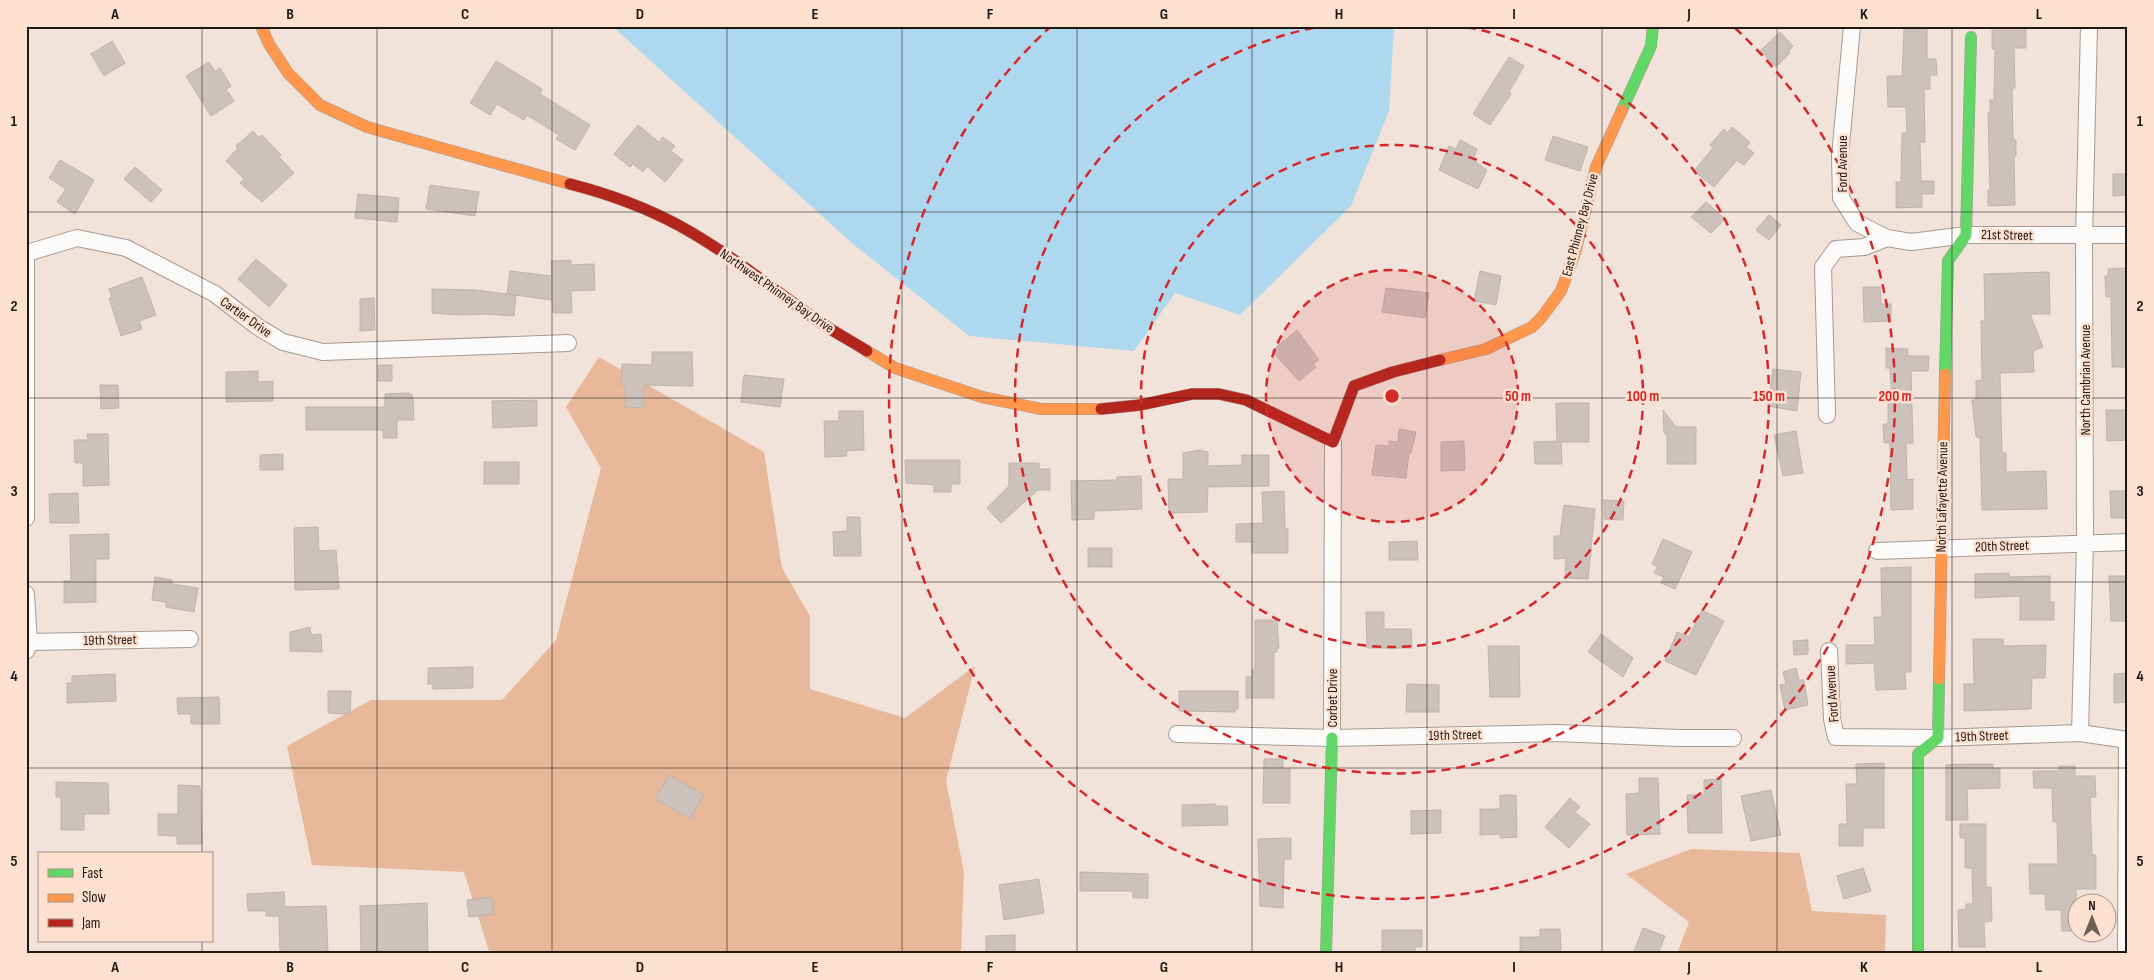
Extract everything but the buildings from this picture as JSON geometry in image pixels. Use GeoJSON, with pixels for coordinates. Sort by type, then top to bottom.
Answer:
{"type":"FeatureCollection","features":[{"type":"Feature","properties":{"kind":"street","name":"Northwest Phinney Bay Drive"},"geometry":{"type":"LineString","coordinates":[[261,26],[269,44],[288,72],[320,105],[367,127],[610,195],[641,207],[696,236],[820,322],[895,368],[982,396],[1041,409],[1100,409],[1140,405],[1192,394],[1219,394],[1246,400],[1333,442]]}},
{"type":"Feature","properties":{"kind":"street","name":"East Phinney Bay Drive"},"geometry":{"type":"LineString","coordinates":[[1333,442],[1354,386],[1393,372],[1486,349],[1532,327],[1542,318],[1561,291],[1567,276],[1575,253],[1596,167],[1651,46],[1653,26]]}},
{"type":"Feature","properties":{"kind":"street","name":"Ford Avenue"},"geometry":{"type":"LineString","coordinates":[[1852,26],[1840,156],[1841,198],[1857,223],[1886,238]]}},
{"type":"Feature","properties":{"kind":"street","name":"North Cambrian Avenue"},"geometry":{"type":"LineString","coordinates":[[2080,733],[2085,543],[2084,237],[2089,26]]}},
{"type":"Feature","properties":{"kind":"street"},"geometry":{"type":"LineString","coordinates":[[1966,235],[1971,37]]}},
{"type":"Feature","properties":{"kind":"street","name":"21st Street"},"geometry":{"type":"LineString","coordinates":[[1886,238],[1911,242],[1966,235],[2084,237],[2128,235]]}},
{"type":"Feature","properties":{"kind":"street","name":"North Lafayette Avenue"},"geometry":{"type":"LineString","coordinates":[[1938,738],[1940,548],[1948,261],[1966,235]]}},
{"type":"Feature","properties":{"kind":"street","name":"Cartier Drive"},"geometry":{"type":"LineString","coordinates":[[26,253],[77,238],[126,248],[215,294],[258,327],[283,342],[323,352],[568,343]]}},
{"type":"Feature","properties":{"kind":"street"},"geometry":{"type":"LineString","coordinates":[[1827,415],[1823,267],[1836,249],[1864,247],[1886,238]]}},
{"type":"Feature","properties":{"kind":"street"},"geometry":{"type":"LineString","coordinates":[[26,253],[26,518]]}},
{"type":"Feature","properties":{"kind":"street","name":"Corbet Drive"},"geometry":{"type":"LineString","coordinates":[[1326,954],[1332,738],[1333,442]]}},
{"type":"Feature","properties":{"kind":"street","name":"20th Street"},"geometry":{"type":"LineString","coordinates":[[1877,551],[2128,542]]}},
{"type":"Feature","properties":{"kind":"street"},"geometry":{"type":"LineString","coordinates":[[26,594],[28,646]]}},
{"type":"Feature","properties":{"kind":"street","name":"19th Street"},"geometry":{"type":"LineString","coordinates":[[28,646],[190,639]]}},
{"type":"Feature","properties":{"kind":"street","name":"Ford Avenue"},"geometry":{"type":"LineString","coordinates":[[1829,651],[1832,719],[1836,737]]}},
{"type":"Feature","properties":{"kind":"street","name":"19th Street"},"geometry":{"type":"LineString","coordinates":[[1177,734],[1332,738],[1556,733],[1679,738],[1733,738]]}},
{"type":"Feature","properties":{"kind":"street","name":"19th Street"},"geometry":{"type":"LineString","coordinates":[[1836,737],[1938,738],[2080,733],[2127,740]]}},
{"type":"Feature","properties":{"kind":"street"},"geometry":{"type":"LineString","coordinates":[[1918,954],[1918,754],[1938,738]]}},
{"type":"Feature","properties":{"kind":"street"},"geometry":{"type":"LineString","coordinates":[[2126,954],[2127,740]]}},
{"type":"Feature","properties":{"kind":"shaded area"},"geometry":{"type":"Polygon","coordinates":[[[599,357],[764,452],[782,568],[810,616],[810,689],[905,718],[975,666],[946,781],[964,872],[961,954],[490,954],[464,872],[312,865],[287,746],[371,700],[502,700],[556,640],[601,468],[566,407],[599,357]]]}},
{"type":"Feature","properties":{"kind":"shaded area"},"geometry":{"type":"Polygon","coordinates":[[[1691,849],[1800,853],[1812,911],[1886,915],[1885,954],[1677,954],[1689,922],[1626,874],[1691,849]]]}},
{"type":"Feature","properties":{"kind":"water"},"geometry":{"type":"Polygon","coordinates":[[[612,26],[1394,26],[1389,111],[1351,206],[1240,315],[1175,293],[1134,351],[969,336],[853,244],[612,26]]]}},
{"type":"Feature","properties":{"kind":"traffic: fast"},"geometry":{"type":"LineString","coordinates":[[1622,110],[1651,46],[1653,26]]}},
{"type":"Feature","properties":{"kind":"traffic: fast"},"geometry":{"type":"LineString","coordinates":[[1945,374],[1948,261],[1966,235],[1971,37]]}},
{"type":"Feature","properties":{"kind":"traffic: fast"},"geometry":{"type":"LineString","coordinates":[[1918,954],[1918,754],[1938,738],[1939,679]]}},
{"type":"Feature","properties":{"kind":"traffic: fast"},"geometry":{"type":"LineString","coordinates":[[1326,954],[1332,738]]}},
{"type":"Feature","properties":{"kind":"traffic: slow"},"geometry":{"type":"LineString","coordinates":[[261,26],[269,44],[288,73],[320,105],[367,127],[570,184]]}},
{"type":"Feature","properties":{"kind":"traffic: slow"},"geometry":{"type":"LineString","coordinates":[[1440,360],[1486,349],[1532,327],[1542,317],[1561,291],[1575,253],[1596,167],[1622,110]]}},
{"type":"Feature","properties":{"kind":"traffic: slow"},"geometry":{"type":"LineString","coordinates":[[867,351],[895,368],[982,397],[1041,409],[1101,409]]}},
{"type":"Feature","properties":{"kind":"traffic: slow"},"geometry":{"type":"LineString","coordinates":[[1939,679],[1945,374]]}},
{"type":"Feature","properties":{"kind":"traffic: jam"},"geometry":{"type":"LineString","coordinates":[[570,184],[626,202],[680,226],[733,259],[818,321],[867,351]]}},
{"type":"Feature","properties":{"kind":"traffic: jam"},"geometry":{"type":"LineString","coordinates":[[1101,409],[1140,405],[1192,394],[1219,394],[1246,400],[1333,442],[1354,386],[1393,372],[1440,360]]}}]}
